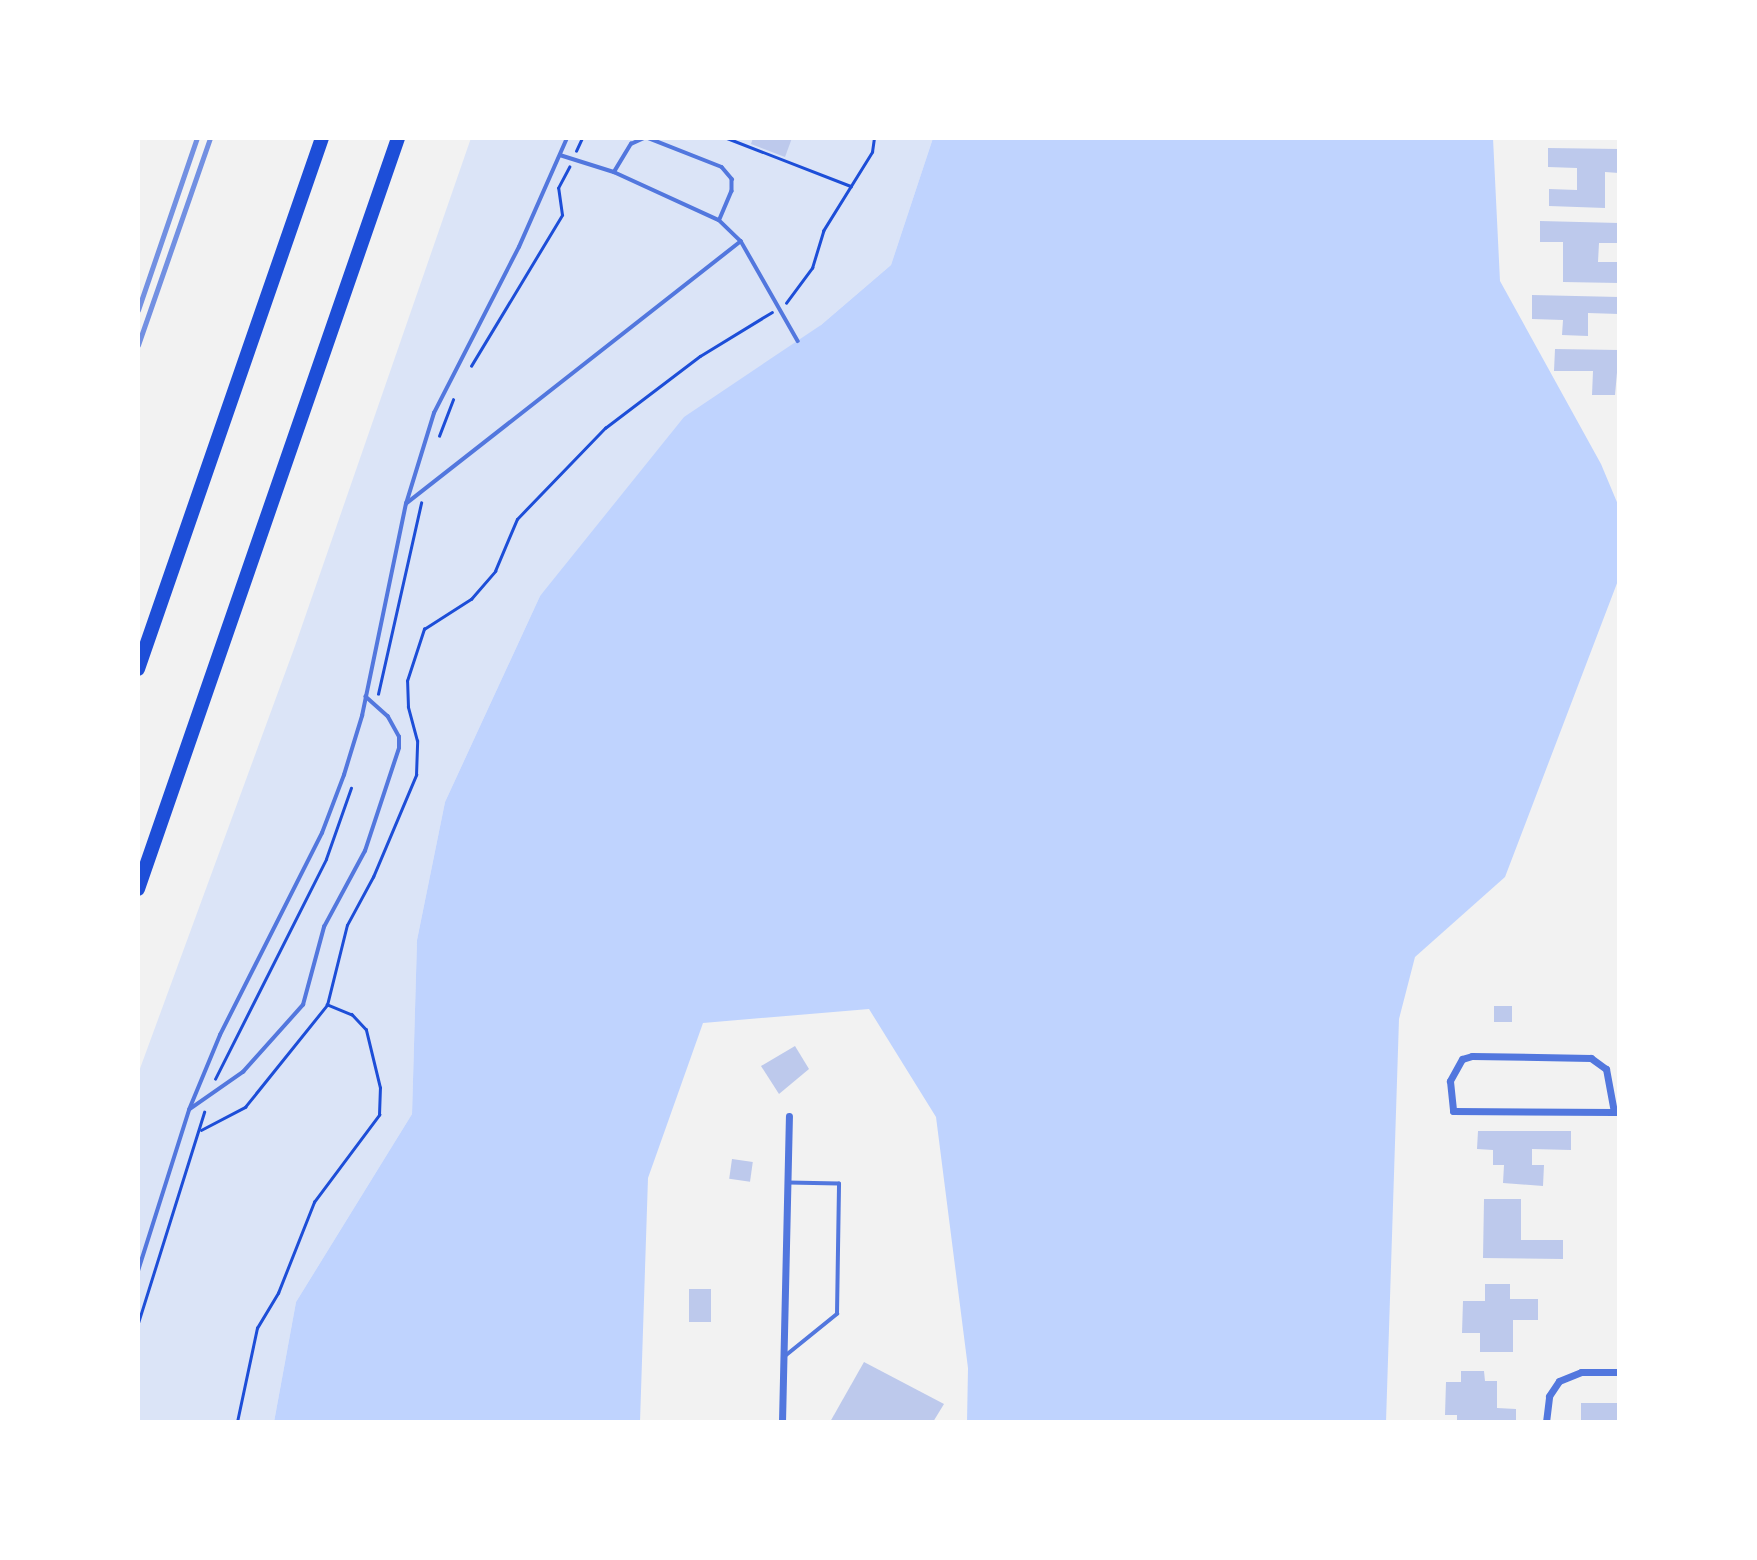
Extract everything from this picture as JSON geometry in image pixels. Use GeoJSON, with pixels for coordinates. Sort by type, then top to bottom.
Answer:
{"type":"FeatureCollection","features":[{"type":"Feature","properties":{"kind":"highway"},"geometry":{"type":"LineString","coordinates":[[138,669],[322,138]]}},
{"type":"Feature","properties":{"kind":"highway"},"geometry":{"type":"LineString","coordinates":[[138,889],[398,138]]}},
{"type":"Feature","properties":{"kind":"street"},"geometry":{"type":"LineString","coordinates":[[1485,1056],[1591,1058],[1606,1069],[1616,1112],[1453,1111],[1452,1070],[1462,1059],[1485,1056]]}},
{"type":"Feature","properties":{"kind":"street"},"geometry":{"type":"LineString","coordinates":[[782,1422],[789,1116]]}},
{"type":"Feature","properties":{"kind":"street"},"geometry":{"type":"LineString","coordinates":[[1546,1422],[1549,1396],[1559,1381],[1581,1372],[1619,1372]]}},
{"type":"Feature","properties":{"kind":"lane"},"geometry":{"type":"LineString","coordinates":[[138,1271],[189,1110],[220,1035],[322,833],[366,697],[406,505],[434,413],[519,247],[567,138]]}},
{"type":"Feature","properties":{"kind":"lane"},"geometry":{"type":"LineString","coordinates":[[614,172],[631,144],[646,138],[722,167],[732,179],[732,191],[719,220]]}},
{"type":"Feature","properties":{"kind":"lane"},"geometry":{"type":"LineString","coordinates":[[560,155],[614,172],[719,220],[741,241],[782,307],[798,341]]}},
{"type":"Feature","properties":{"kind":"lane"},"geometry":{"type":"LineString","coordinates":[[406,505],[741,241]]}},
{"type":"Feature","properties":{"kind":"lane"},"geometry":{"type":"LineString","coordinates":[[189,1110],[243,1072],[303,1004],[324,927],[365,851],[399,748],[399,737],[388,717],[366,697]]}},
{"type":"Feature","properties":{"kind":"lane"},"geometry":{"type":"LineString","coordinates":[[783,1358],[837,1314],[839,1184],[788,1183]]}},
{"type":"Feature","properties":{"kind":"path"},"geometry":{"type":"LineString","coordinates":[[727,138],[851,186]]}},
{"type":"Feature","properties":{"kind":"path"},"geometry":{"type":"LineString","coordinates":[[201,1130],[245,1107],[327,1005],[347,925],[373,877],[416,775],[417,741],[408,707],[407,681],[424,629],[471,598],[495,570],[517,519],[604,428],[701,356],[782,307],[813,268],[823,231],[872,152],[874,138]]}},
{"type":"Feature","properties":{"kind":"path"},"geometry":{"type":"LineString","coordinates":[[237,1422],[257,1328],[278,1293],[314,1202],[379,1115],[380,1088],[366,1030],[352,1016],[327,1005]]}},
{"type":"Feature","properties":{"kind":"shaded area"},"geometry":{"type":"Polygon","coordinates":[[[471,138],[933,138],[891,265],[821,325],[540,596],[445,802],[417,940],[412,1114],[296,1302],[274,1422],[138,1422],[138,1074],[295,646],[471,138]]]}},
{"type":"Feature","properties":{"kind":"water"},"geometry":{"type":"Polygon","coordinates":[[[933,138],[1493,138],[1500,281],[1601,464],[1619,507],[1619,578],[1505,877],[1415,957],[1399,1019],[1386,1422],[967,1422],[968,1368],[936,1117],[869,1009],[703,1023],[648,1178],[640,1422],[274,1422],[296,1302],[412,1114],[417,940],[445,802],[540,596],[684,417],[821,325],[891,265],[933,138]]]}},
{"type":"Feature","properties":{"kind":"building"},"geometry":{"type":"Polygon","coordinates":[[[753,138],[792,138],[785,157],[751,144],[753,138]]]}},
{"type":"Feature","properties":{"kind":"building"},"geometry":{"type":"Polygon","coordinates":[[[1548,148],[1619,149],[1619,173],[1605,172],[1605,208],[1549,206],[1549,189],[1577,190],[1577,168],[1548,167],[1548,148]]]}},
{"type":"Feature","properties":{"kind":"building"},"geometry":{"type":"Polygon","coordinates":[[[1540,221],[1619,223],[1619,243],[1599,243],[1598,262],[1619,262],[1619,283],[1563,282],[1563,242],[1540,242],[1540,221]]]}},
{"type":"Feature","properties":{"kind":"building"},"geometry":{"type":"Polygon","coordinates":[[[1532,295],[1619,297],[1619,314],[1588,313],[1588,336],[1562,335],[1563,320],[1532,319],[1532,295]]]}},
{"type":"Feature","properties":{"kind":"building"},"geometry":{"type":"Polygon","coordinates":[[[1555,349],[1619,350],[1615,395],[1592,395],[1593,371],[1554,371],[1555,349]]]}},
{"type":"Feature","properties":{"kind":"building"},"geometry":{"type":"Polygon","coordinates":[[[1494,1006],[1512,1006],[1512,1022],[1494,1022],[1494,1006]]]}},
{"type":"Feature","properties":{"kind":"building"},"geometry":{"type":"Polygon","coordinates":[[[795,1046],[809,1069],[779,1094],[761,1066],[795,1046]]]}},
{"type":"Feature","properties":{"kind":"building"},"geometry":{"type":"Polygon","coordinates":[[[1478,1131],[1571,1131],[1571,1150],[1532,1149],[1532,1165],[1544,1165],[1543,1186],[1503,1183],[1504,1165],[1493,1165],[1493,1150],[1477,1149],[1478,1131]]]}},
{"type":"Feature","properties":{"kind":"building"},"geometry":{"type":"Polygon","coordinates":[[[732,1159],[753,1162],[750,1182],[729,1179],[732,1159]]]}},
{"type":"Feature","properties":{"kind":"building"},"geometry":{"type":"Polygon","coordinates":[[[1484,1199],[1521,1199],[1521,1240],[1563,1240],[1563,1259],[1483,1258],[1484,1199]]]}},
{"type":"Feature","properties":{"kind":"building"},"geometry":{"type":"Polygon","coordinates":[[[1485,1284],[1510,1284],[1510,1299],[1538,1299],[1538,1320],[1513,1320],[1513,1352],[1480,1352],[1480,1333],[1462,1333],[1463,1301],[1485,1301],[1485,1284]]]}},
{"type":"Feature","properties":{"kind":"building"},"geometry":{"type":"Polygon","coordinates":[[[689,1289],[711,1289],[711,1322],[689,1322],[689,1289]]]}},
{"type":"Feature","properties":{"kind":"building"},"geometry":{"type":"Polygon","coordinates":[[[864,1362],[944,1404],[933,1422],[830,1422],[864,1362]]]}},
{"type":"Feature","properties":{"kind":"building"},"geometry":{"type":"Polygon","coordinates":[[[1461,1371],[1484,1371],[1485,1381],[1497,1381],[1497,1408],[1516,1409],[1516,1422],[1457,1422],[1457,1415],[1445,1415],[1446,1382],[1461,1382],[1461,1371]]]}},
{"type":"Feature","properties":{"kind":"building"},"geometry":{"type":"Polygon","coordinates":[[[1581,1403],[1619,1403],[1619,1422],[1581,1422],[1581,1403]]]}},
{"type":"Feature","properties":{"kind":"railway"},"geometry":{"type":"LineString","coordinates":[[138,310],[197,138]]}},
{"type":"Feature","properties":{"kind":"railway"},"geometry":{"type":"LineString","coordinates":[[138,345],[210,138]]}}]}
